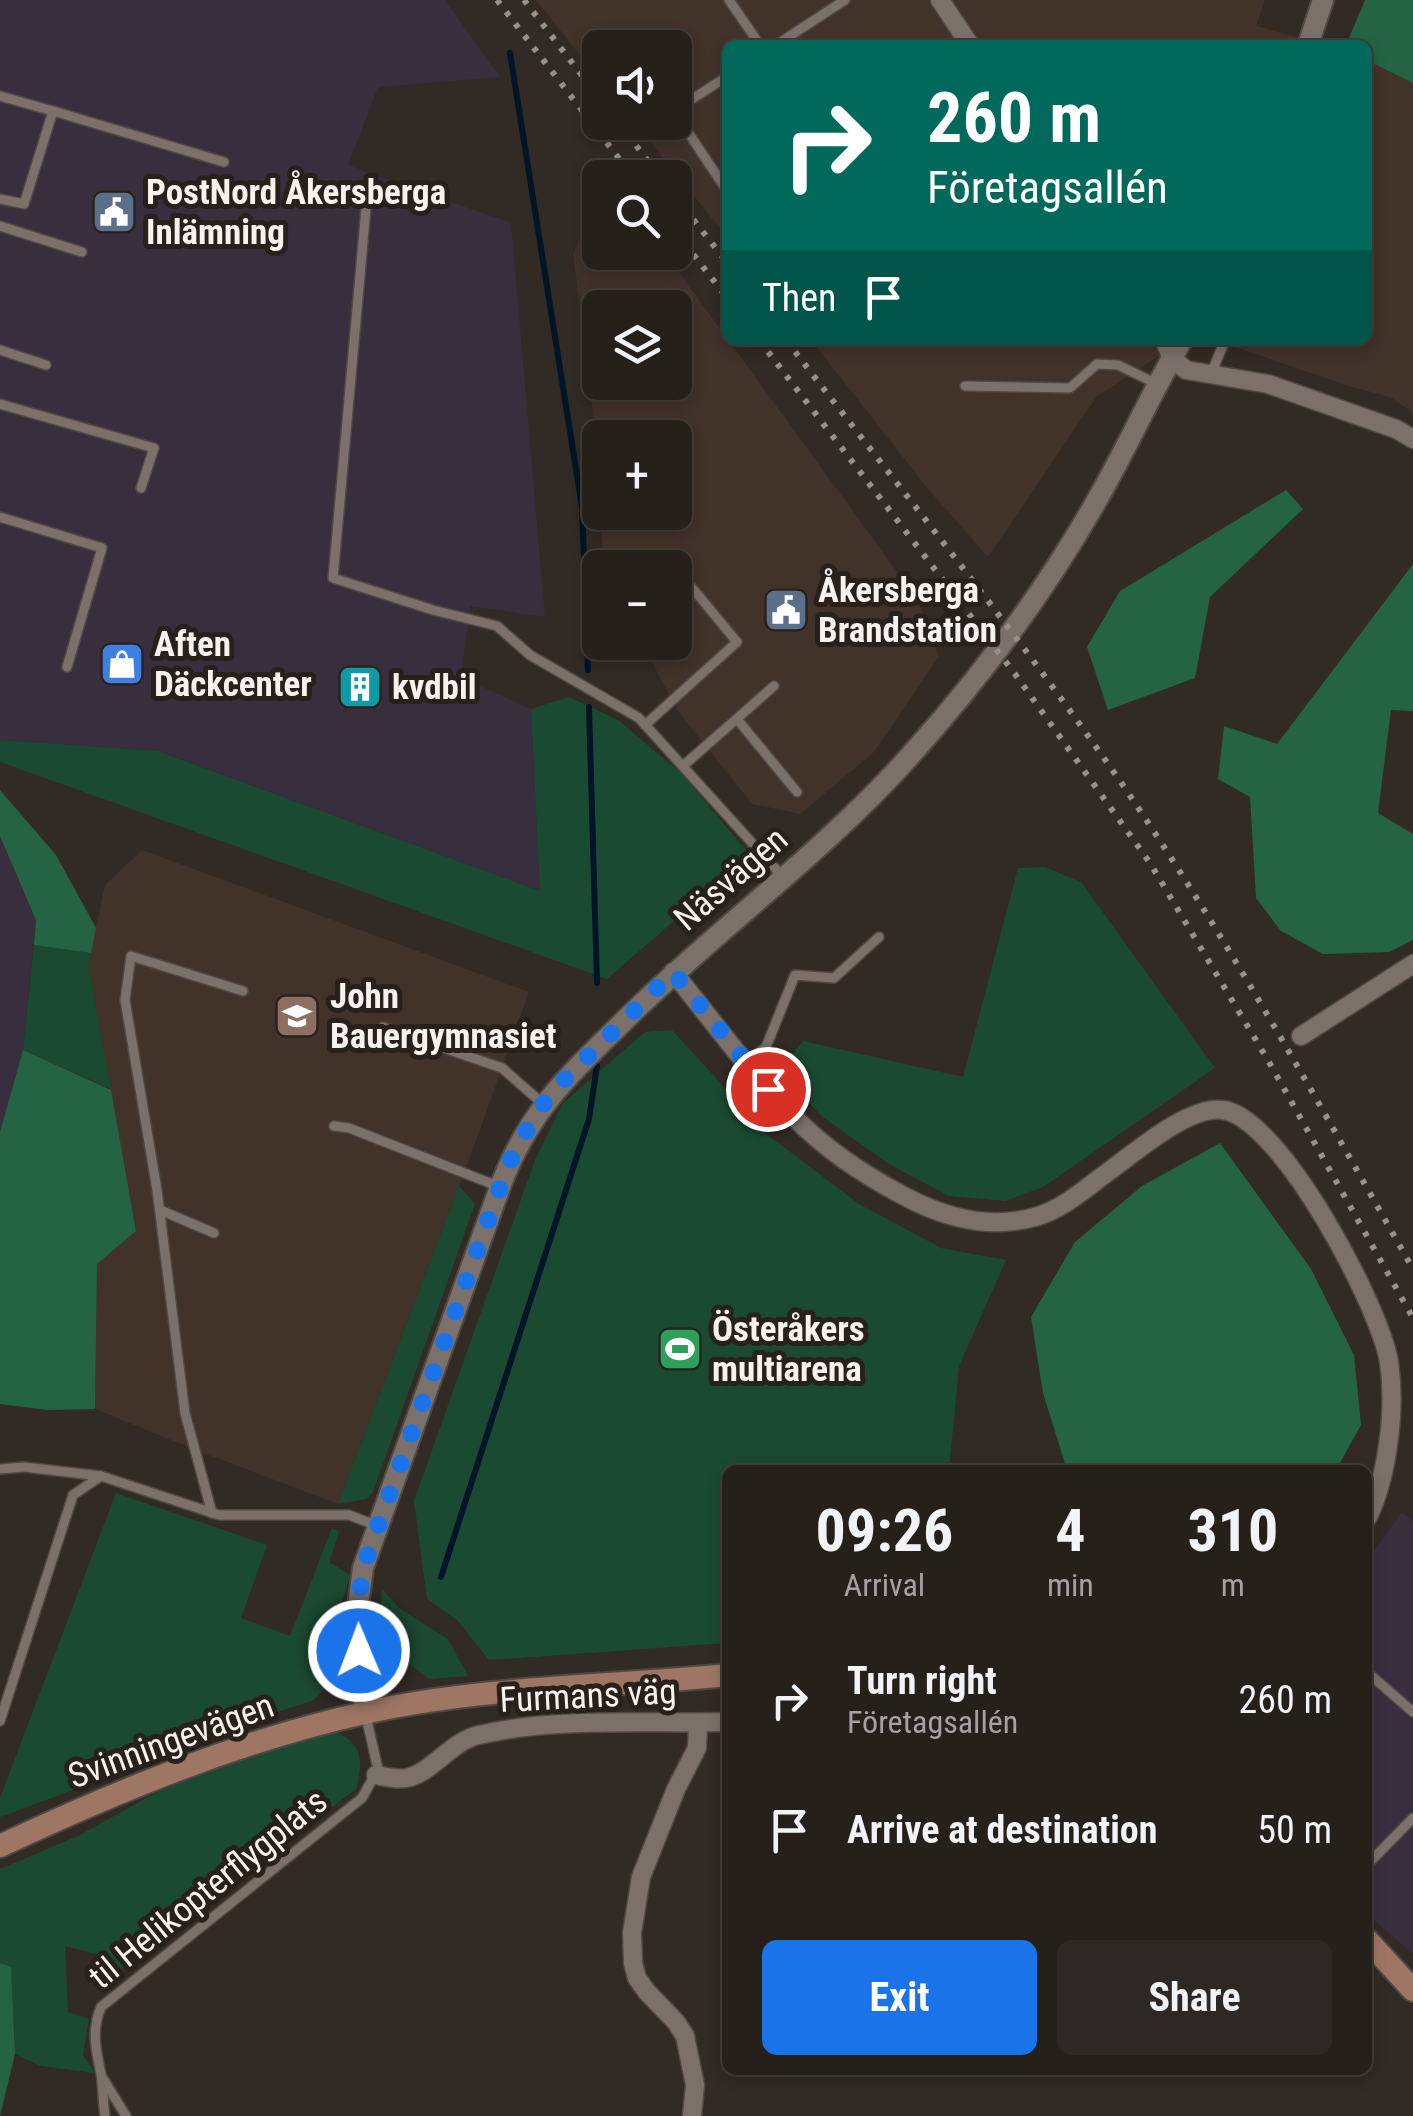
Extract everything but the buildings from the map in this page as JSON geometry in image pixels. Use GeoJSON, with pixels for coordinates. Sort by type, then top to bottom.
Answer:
{"type":"FeatureCollection","features":[{"type":"Feature","properties":{"kind":"main road","name":"Svinningevägen"},"geometry":{"type":"LineString","coordinates":[[0,1846],[189,1766],[365,1712],[484,1694],[722,1675]]}},
{"type":"Feature","properties":{"kind":"main road"},"geometry":{"type":"LineString","coordinates":[[1372,1945],[1413,1990]]}},
{"type":"Feature","properties":{"kind":"street"},"geometry":{"type":"LineString","coordinates":[[940,0],[967,40]]}},
{"type":"Feature","properties":{"kind":"street"},"geometry":{"type":"LineString","coordinates":[[1310,40],[1323,0]]}},
{"type":"Feature","properties":{"kind":"street"},"geometry":{"type":"LineString","coordinates":[[1173,346],[1186,370],[1268,384],[1396,429],[1413,439]]}},
{"type":"Feature","properties":{"kind":"street","name":"Näsvägen"},"geometry":{"type":"LineString","coordinates":[[365,1712],[356,1622],[363,1568],[500,1187],[522,1138],[564,1080],[673,972],[818,848],[898,770],[997,650],[1042,588],[1097,500],[1173,346]]}},
{"type":"Feature","properties":{"kind":"street"},"geometry":{"type":"LineString","coordinates":[[1300,1036],[1413,964]]}},
{"type":"Feature","properties":{"kind":"street"},"geometry":{"type":"LineString","coordinates":[[673,972],[796,1119],[855,1168],[916,1202],[962,1220],[988,1223],[1037,1217],[1064,1204],[1170,1128],[1200,1112],[1224,1110],[1251,1124],[1297,1176],[1335,1236],[1368,1300],[1389,1360],[1392,1410],[1384,1463],[1372,1504]]}},
{"type":"Feature","properties":{"kind":"street","name":"Furmans väg"},"geometry":{"type":"LineString","coordinates":[[376,1775],[404,1779],[459,1743],[500,1731],[580,1724],[722,1722]]}},
{"type":"Feature","properties":{"kind":"street","name":"Furmans väg"},"geometry":{"type":"LineString","coordinates":[[692,2116],[695,2085],[684,2036],[638,1978],[632,1933],[640,1877],[697,1748],[698,1723]]}},
{"type":"Feature","properties":{"kind":"lane"},"geometry":{"type":"LineString","coordinates":[[730,0],[757,40]]}},
{"type":"Feature","properties":{"kind":"lane"},"geometry":{"type":"LineString","coordinates":[[784,40],[845,0]]}},
{"type":"Feature","properties":{"kind":"lane"},"geometry":{"type":"LineString","coordinates":[[692,100],[722,80]]}},
{"type":"Feature","properties":{"kind":"lane"},"geometry":{"type":"LineString","coordinates":[[0,96],[224,162]]}},
{"type":"Feature","properties":{"kind":"lane"},"geometry":{"type":"LineString","coordinates":[[0,199],[24,204],[53,111]]}},
{"type":"Feature","properties":{"kind":"lane"},"geometry":{"type":"LineString","coordinates":[[692,138],[722,183]]}},
{"type":"Feature","properties":{"kind":"lane"},"geometry":{"type":"LineString","coordinates":[[368,186],[333,578],[498,626],[530,654],[639,718],[784,878]]}},
{"type":"Feature","properties":{"kind":"lane"},"geometry":{"type":"LineString","coordinates":[[0,228],[82,252]]}},
{"type":"Feature","properties":{"kind":"lane"},"geometry":{"type":"LineString","coordinates":[[1211,374],[1223,345]]}},
{"type":"Feature","properties":{"kind":"lane"},"geometry":{"type":"LineString","coordinates":[[0,350],[46,365]]}},
{"type":"Feature","properties":{"kind":"lane"},"geometry":{"type":"LineString","coordinates":[[965,386],[1070,388],[1097,364],[1118,365],[1157,384]]}},
{"type":"Feature","properties":{"kind":"lane"},"geometry":{"type":"LineString","coordinates":[[0,404],[154,448],[141,488]]}},
{"type":"Feature","properties":{"kind":"lane"},"geometry":{"type":"LineString","coordinates":[[0,517],[102,548],[66,667]]}},
{"type":"Feature","properties":{"kind":"lane"},"geometry":{"type":"LineString","coordinates":[[645,725],[738,642],[692,587]]}},
{"type":"Feature","properties":{"kind":"lane"},"geometry":{"type":"LineString","coordinates":[[682,766],[774,686]]}},
{"type":"Feature","properties":{"kind":"lane"},"geometry":{"type":"LineString","coordinates":[[736,719],[797,792]]}},
{"type":"Feature","properties":{"kind":"lane"},"geometry":{"type":"LineString","coordinates":[[746,1063],[766,1047],[795,974],[834,978],[879,937]]}},
{"type":"Feature","properties":{"kind":"lane"},"geometry":{"type":"LineString","coordinates":[[212,1513],[184,1413],[160,1210],[125,1000],[131,956],[243,991]]}},
{"type":"Feature","properties":{"kind":"lane"},"geometry":{"type":"LineString","coordinates":[[383,1026],[502,1068],[543,1104]]}},
{"type":"Feature","properties":{"kind":"lane"},"geometry":{"type":"LineString","coordinates":[[334,1126],[349,1128],[500,1187]]}},
{"type":"Feature","properties":{"kind":"lane"},"geometry":{"type":"LineString","coordinates":[[160,1210],[214,1232]]}},
{"type":"Feature","properties":{"kind":"lane"},"geometry":{"type":"LineString","coordinates":[[0,1469],[102,1476],[218,1515],[349,1515],[378,1526]]}},
{"type":"Feature","properties":{"kind":"lane"},"geometry":{"type":"LineString","coordinates":[[0,1722],[73,1496],[102,1476]]}},
{"type":"Feature","properties":{"kind":"lane"},"geometry":{"type":"LineString","coordinates":[[1372,1676],[1413,1712]]}},
{"type":"Feature","properties":{"kind":"lane"},"geometry":{"type":"LineString","coordinates":[[365,1712],[378,1769],[376,1775]]}},
{"type":"Feature","properties":{"kind":"lane","name":"til Helikopterflygplats"},"geometry":{"type":"LineString","coordinates":[[105,2116],[94,2050],[95,2020],[100,2008],[349,1811],[376,1775]]}},
{"type":"Feature","properties":{"kind":"lane"},"geometry":{"type":"LineString","coordinates":[[1372,1860],[1413,1818]]}},
{"type":"Feature","properties":{"kind":"lane"},"geometry":{"type":"LineString","coordinates":[[101,2074],[126,2116]]}},
{"type":"Feature","properties":{"kind":"shaded area"},"geometry":{"type":"Polygon","coordinates":[[[0,0],[445,0],[500,77],[378,87],[348,165],[511,223],[545,617],[470,606],[461,677],[531,709],[540,891],[159,751],[0,740],[0,0]]]}},
{"type":"Feature","properties":{"kind":"shaded area"},"geometry":{"type":"Polygon","coordinates":[[[536,0],[1265,0],[1256,26],[1308,40],[722,40],[722,231],[692,194],[692,160],[665,160],[649,140],[692,140],[692,30],[582,30],[582,58],[536,0]]]}},
{"type":"Feature","properties":{"kind":"shaded area"},"geometry":{"type":"Polygon","coordinates":[[[1372,63],[1413,83],[1413,413],[1390,397],[1229,345],[1372,345],[1372,63]]]}},
{"type":"Feature","properties":{"kind":"shaded area"},"geometry":{"type":"Polygon","coordinates":[[[582,234],[582,270],[677,270],[692,290],[582,290],[582,322],[573,254],[582,234]]]}},
{"type":"Feature","properties":{"kind":"shaded area"},"geometry":{"type":"Polygon","coordinates":[[[692,290],[722,331],[722,345],[732,345],[917,599],[939,656],[874,752],[800,814],[752,804],[677,710],[651,660],[692,660],[692,550],[603,550],[601,530],[692,530],[692,420],[593,420],[591,400],[692,400],[692,290]]]}},
{"type":"Feature","properties":{"kind":"shaded area"},"geometry":{"type":"Polygon","coordinates":[[[815,345],[1176,345],[1097,396],[988,557],[928,489],[815,345]]]}},
{"type":"Feature","properties":{"kind":"shaded area"},"geometry":{"type":"Polygon","coordinates":[[[0,836],[36,920],[23,1050],[0,1132],[0,836]]]}},
{"type":"Feature","properties":{"kind":"shaded area"},"geometry":{"type":"Polygon","coordinates":[[[142,850],[529,992],[338,1504],[95,1409],[97,1264],[136,1231],[88,965],[105,885],[142,850]]]}},
{"type":"Feature","properties":{"kind":"shaded area"},"geometry":{"type":"Polygon","coordinates":[[[1402,1512],[1413,1521],[1413,1954],[1372,1918],[1372,1553],[1402,1512]]]}},
{"type":"Feature","properties":{"kind":"green space"},"geometry":{"type":"Polygon","coordinates":[[[1365,0],[1413,0],[1413,83],[1372,63],[1372,40],[1348,40],[1365,0]]]}},
{"type":"Feature","properties":{"kind":"green space"},"geometry":{"type":"Polygon","coordinates":[[[1286,490],[1303,509],[1210,597],[1195,678],[1108,710],[1087,647],[1120,591],[1286,490]]]}},
{"type":"Feature","properties":{"kind":"green space"},"geometry":{"type":"Polygon","coordinates":[[[1413,564],[1413,711],[1391,710],[1378,813],[1413,834],[1413,940],[1389,952],[1323,954],[1281,931],[1256,898],[1250,797],[1218,779],[1224,726],[1277,744],[1413,564]]]}},
{"type":"Feature","properties":{"kind":"green space"},"geometry":{"type":"Polygon","coordinates":[[[569,697],[618,720],[682,774],[750,855],[607,979],[0,762],[0,740],[158,751],[540,891],[531,709],[569,697]]]}},
{"type":"Feature","properties":{"kind":"green space"},"geometry":{"type":"Polygon","coordinates":[[[0,790],[56,855],[96,928],[91,953],[34,945],[36,920],[0,836],[0,790]]]}},
{"type":"Feature","properties":{"kind":"green space"},"geometry":{"type":"Polygon","coordinates":[[[1045,867],[1081,882],[1215,1068],[1043,1187],[1005,1201],[949,1196],[889,1164],[824,1118],[778,1073],[803,1041],[963,1077],[1018,868],[1045,867]]]}},
{"type":"Feature","properties":{"kind":"green space"},"geometry":{"type":"Polygon","coordinates":[[[34,945],[91,953],[88,965],[111,1089],[23,1050],[34,945]]]}},
{"type":"Feature","properties":{"kind":"green space"},"geometry":{"type":"Polygon","coordinates":[[[672,1030],[768,1135],[859,1204],[941,1248],[1006,1260],[959,1366],[949,1465],[722,1465],[722,1643],[489,1660],[457,1620],[427,1599],[414,1501],[535,1160],[563,1103],[645,1032],[672,1030]]]}},
{"type":"Feature","properties":{"kind":"green space"},"geometry":{"type":"Polygon","coordinates":[[[23,1050],[111,1090],[136,1231],[97,1264],[95,1409],[48,1410],[0,1404],[0,1132],[23,1050]]]}},
{"type":"Feature","properties":{"kind":"green space"},"geometry":{"type":"Polygon","coordinates":[[[1220,1143],[1311,1269],[1354,1355],[1361,1425],[1339,1465],[1065,1465],[1043,1393],[1031,1317],[1075,1242],[1142,1186],[1220,1143]]]}},
{"type":"Feature","properties":{"kind":"green space"},"geometry":{"type":"Polygon","coordinates":[[[459,1186],[475,1204],[373,1492],[366,1499],[338,1504],[459,1186]]]}},
{"type":"Feature","properties":{"kind":"green space"},"geometry":{"type":"Polygon","coordinates":[[[116,1493],[267,1545],[241,1618],[290,1636],[332,1528],[339,1532],[329,1562],[350,1575],[333,1635],[334,1678],[314,1700],[199,1733],[73,1790],[0,1817],[0,1798],[116,1493]]]}},
{"type":"Feature","properties":{"kind":"green space"},"geometry":{"type":"Polygon","coordinates":[[[382,1589],[400,1609],[448,1639],[468,1676],[429,1679],[392,1651],[380,1615],[382,1589]]]}},
{"type":"Feature","properties":{"kind":"green space"},"geometry":{"type":"Polygon","coordinates":[[[337,1732],[357,1749],[357,1788],[103,1983],[100,1955],[65,1946],[68,2012],[89,2019],[83,2055],[95,2073],[41,2066],[15,2054],[11,1967],[0,1963],[0,1869],[78,1836],[168,1786],[337,1732]]]}},
{"type":"Feature","properties":{"kind":"green space"},"geometry":{"type":"Polygon","coordinates":[[[0,1963],[11,1967],[15,2054],[0,2116],[0,1963]]]}},
{"type":"Feature","properties":{"kind":"waterway"},"geometry":{"type":"LineString","coordinates":[[510,53],[582,507],[588,670]]}},
{"type":"Feature","properties":{"kind":"waterway"},"geometry":{"type":"LineString","coordinates":[[589,707],[597,983]]}},
{"type":"Feature","properties":{"kind":"waterway"},"geometry":{"type":"LineString","coordinates":[[441,1577],[589,1119],[597,1066]]}},
{"type":"Feature","properties":{"kind":"railway"},"geometry":{"type":"LineString","coordinates":[[497,0],[620,160]]}},
{"type":"Feature","properties":{"kind":"railway"},"geometry":{"type":"LineString","coordinates":[[524,0],[582,76]]}},
{"type":"Feature","properties":{"kind":"railway"},"geometry":{"type":"LineString","coordinates":[[632,140],[647,160]]}},
{"type":"Feature","properties":{"kind":"railway"},"geometry":{"type":"LineString","coordinates":[[692,218],[722,256]]}},
{"type":"Feature","properties":{"kind":"railway"},"geometry":{"type":"LineString","coordinates":[[692,253],[722,291]]}},
{"type":"Feature","properties":{"kind":"railway"},"geometry":{"type":"LineString","coordinates":[[763,345],[1015,674],[1150,863],[1269,1062],[1413,1318]]}},
{"type":"Feature","properties":{"kind":"railway"},"geometry":{"type":"LineString","coordinates":[[790,345],[998,614],[1120,781],[1235,960],[1413,1269]]}},
{"type":"Feature","properties":{"kind":"place","name":"PostNord Åkersberga Inlämning"},"geometry":{"type":"Point","coordinates":[114,212]}},
{"type":"Feature","properties":{"kind":"place","name":"Åkersberga Brandstation"},"geometry":{"type":"Point","coordinates":[786,610]}},
{"type":"Feature","properties":{"kind":"place","name":"Aften Däckcenter"},"geometry":{"type":"Point","coordinates":[122,664]}},
{"type":"Feature","properties":{"kind":"place","name":"kvdbil"},"geometry":{"type":"Point","coordinates":[360,687]}},
{"type":"Feature","properties":{"kind":"place","name":"John Bauergymnasiet"},"geometry":{"type":"Point","coordinates":[297,1016]}},
{"type":"Feature","properties":{"kind":"place","name":"Österåkers multiarena"},"geometry":{"type":"Point","coordinates":[680,1349]}},
{"type":"Feature","properties":{"kind":"route"},"geometry":{"type":"LineString","coordinates":[[359,1651],[356,1622],[363,1568],[508,1165],[543,1104],[673,972],[768,1089]]}}]}
